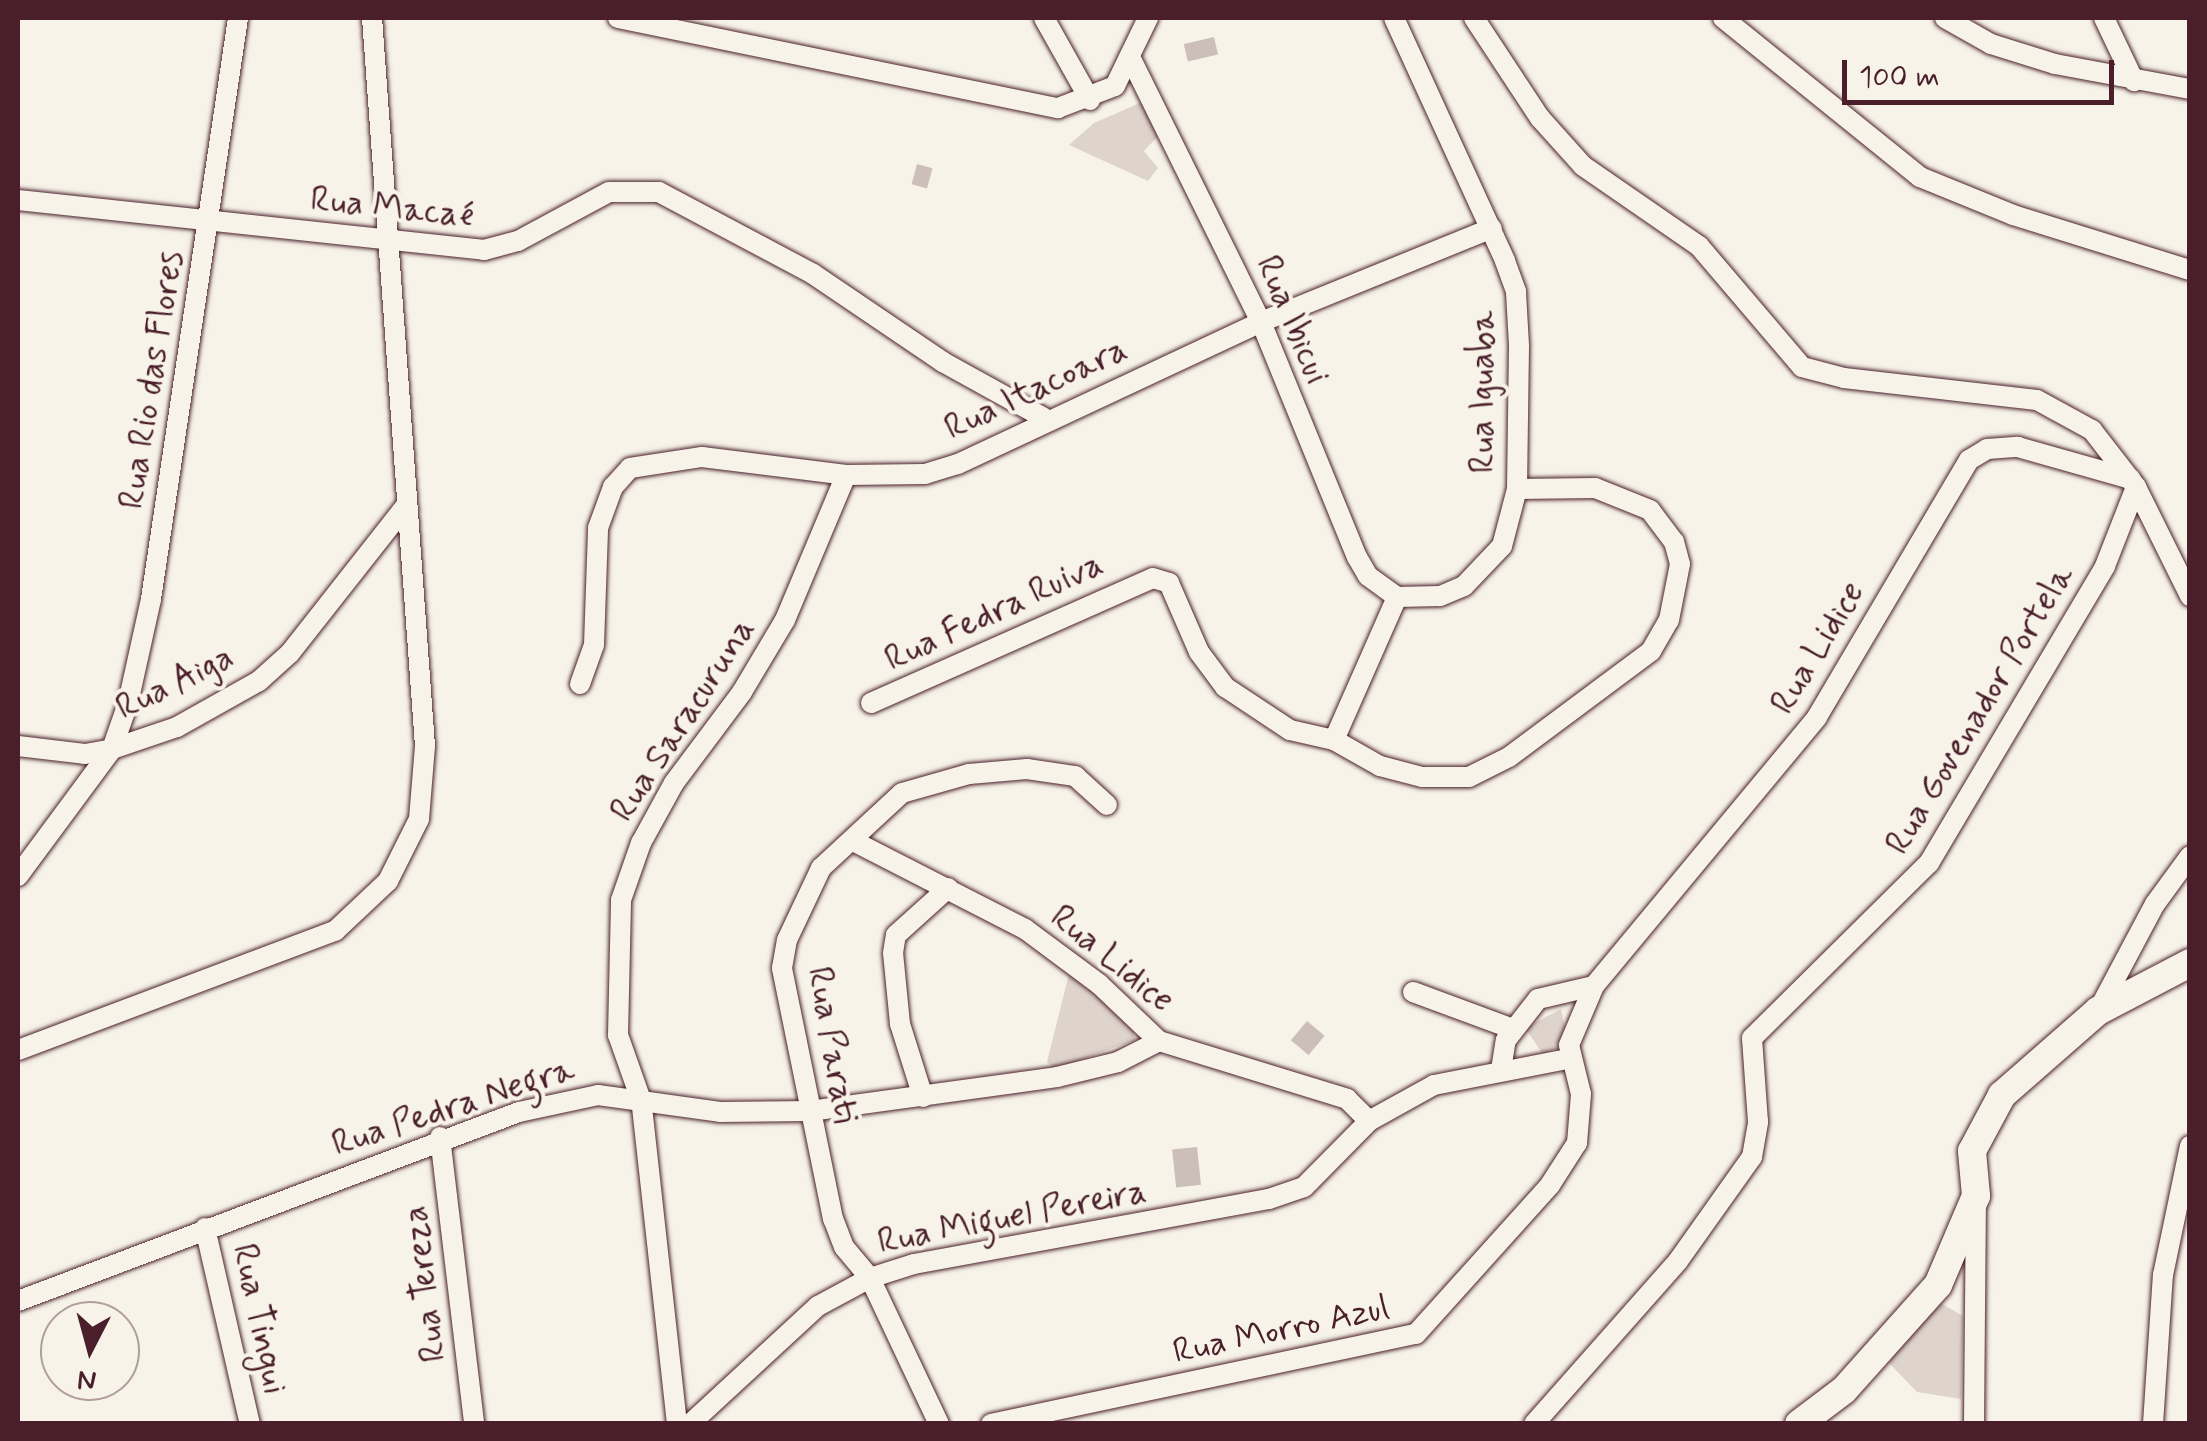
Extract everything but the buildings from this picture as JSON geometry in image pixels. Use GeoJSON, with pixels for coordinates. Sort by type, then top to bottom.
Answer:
{"type":"FeatureCollection","features":[{"type":"Feature","properties":{"kind":"main road"},"geometry":{"type":"LineString","coordinates":[[1799,1424],[1844,1390],[1938,1285],[1976,1196],[1972,1151],[2002,1094],[2098,1011],[2190,963]]}},
{"type":"Feature","properties":{"kind":"street","name":"Rua Rio das Flores"},"geometry":{"type":"LineString","coordinates":[[112,749],[151,599],[238,18]]}},
{"type":"Feature","properties":{"kind":"street"},"geometry":{"type":"LineString","coordinates":[[18,1050],[300,949],[336,932],[388,881],[407,852],[425,786],[372,18]]}},
{"type":"Feature","properties":{"kind":"street"},"geometry":{"type":"LineString","coordinates":[[618,18],[1058,108],[1090,100],[1115,86],[1132,61],[1148,18]]}},
{"type":"Feature","properties":{"kind":"street"},"geometry":{"type":"LineString","coordinates":[[1044,18],[1090,100]]}},
{"type":"Feature","properties":{"kind":"street","name":"Rua Iguaba"},"geometry":{"type":"LineString","coordinates":[[1394,18],[1492,228],[1516,292],[1517,489],[1502,546],[1485,570],[1440,596],[1397,597]]}},
{"type":"Feature","properties":{"kind":"street"},"geometry":{"type":"LineString","coordinates":[[1474,18],[1540,118],[1583,166],[1700,246],[1802,367],[1844,378],[2037,400],[2092,430],[2133,483],[2190,596]]}},
{"type":"Feature","properties":{"kind":"street"},"geometry":{"type":"LineString","coordinates":[[1723,18],[1920,177],[2013,215],[2190,270]]}},
{"type":"Feature","properties":{"kind":"street"},"geometry":{"type":"LineString","coordinates":[[1945,18],[1991,44],[2134,81],[2190,89]]}},
{"type":"Feature","properties":{"kind":"street"},"geometry":{"type":"LineString","coordinates":[[2104,18],[2134,81]]}},
{"type":"Feature","properties":{"kind":"street","name":"Rua Ibicui"},"geometry":{"type":"LineString","coordinates":[[1132,61],[1260,322],[1357,556],[1368,576],[1397,597]]}},
{"type":"Feature","properties":{"kind":"street","name":"Rua Macaé"},"geometry":{"type":"LineString","coordinates":[[18,200],[388,240],[501,248],[594,197],[659,192],[813,274],[943,362],[1044,418]]}},
{"type":"Feature","properties":{"kind":"street","name":"Rua Itacoara"},"geometry":{"type":"LineString","coordinates":[[580,684],[594,645],[598,528],[613,487],[630,468],[702,456],[846,475],[925,474],[958,464],[1044,418],[1260,322],[1492,228]]}},
{"type":"Feature","properties":{"kind":"street","name":"Rua Lidice"},"geometry":{"type":"LineString","coordinates":[[1569,1052],[1594,986],[1817,718],[1969,460],[1987,449],[2018,447],[2133,483]]}},
{"type":"Feature","properties":{"kind":"street","name":"Rua Saracuruna"},"geometry":{"type":"LineString","coordinates":[[677,1424],[642,1100],[618,1035],[618,929],[631,867],[674,783],[742,692],[785,620],[846,475]]}},
{"type":"Feature","properties":{"kind":"street","name":"Rua Govenador Portela"},"geometry":{"type":"LineString","coordinates":[[1534,1424],[1678,1262],[1752,1156],[1758,1122],[1752,1038],[1929,863],[2105,566],[2133,483]]}},
{"type":"Feature","properties":{"kind":"street"},"geometry":{"type":"LineString","coordinates":[[1397,597],[1334,740],[1380,766],[1422,777],[1469,777],[1509,758],[1651,651],[1669,620],[1680,564],[1674,542],[1650,510],[1595,488],[1517,489]]}},
{"type":"Feature","properties":{"kind":"street","name":"Rua Aiga"},"geometry":{"type":"LineString","coordinates":[[18,876],[112,749],[177,726],[260,680],[405,507]]}},
{"type":"Feature","properties":{"kind":"street","name":"Rua Fedra Ruiva"},"geometry":{"type":"LineString","coordinates":[[871,704],[1143,579],[1168,583],[1200,652],[1225,687],[1290,730],[1334,740]]}},
{"type":"Feature","properties":{"kind":"street"},"geometry":{"type":"LineString","coordinates":[[18,746],[85,754],[112,749]]}},
{"type":"Feature","properties":{"kind":"street","name":"Rua Parati"},"geometry":{"type":"LineString","coordinates":[[939,1424],[870,1278],[838,1236],[782,968],[786,940],[821,868],[902,792],[969,774],[1062,772],[1107,805]]}},
{"type":"Feature","properties":{"kind":"street","name":"Rua Lidice"},"geometry":{"type":"LineString","coordinates":[[853,841],[1025,929],[1099,984],[1159,1041],[1346,1100],[1370,1121]]}},
{"type":"Feature","properties":{"kind":"street"},"geometry":{"type":"LineString","coordinates":[[2098,1011],[2154,904],[2190,856]]}},
{"type":"Feature","properties":{"kind":"street"},"geometry":{"type":"LineString","coordinates":[[922,1097],[895,998],[893,953],[896,935],[948,888]]}},
{"type":"Feature","properties":{"kind":"street"},"geometry":{"type":"LineString","coordinates":[[1501,1070],[1513,1029],[1538,998],[1594,986]]}},
{"type":"Feature","properties":{"kind":"street"},"geometry":{"type":"LineString","coordinates":[[1414,992],[1513,1029]]}},
{"type":"Feature","properties":{"kind":"street","name":"Rua Pedra Negra"},"geometry":{"type":"LineString","coordinates":[[18,1300],[440,1137],[598,1095],[720,1112],[810,1112],[1057,1078],[1118,1062],[1159,1041]]}},
{"type":"Feature","properties":{"kind":"street"},"geometry":{"type":"LineString","coordinates":[[1370,1121],[1434,1085],[1569,1052]]}},
{"type":"Feature","properties":{"kind":"street","name":"Rua Morro Azul"},"geometry":{"type":"LineString","coordinates":[[991,1424],[1416,1334],[1570,1155],[1583,1111],[1569,1052]]}},
{"type":"Feature","properties":{"kind":"street","name":"Rua Miguel Pereira"},"geometry":{"type":"LineString","coordinates":[[690,1424],[818,1306],[870,1278],[914,1264],[1269,1199],[1304,1186],[1370,1121]]}},
{"type":"Feature","properties":{"kind":"street","name":"Rua Tereza"},"geometry":{"type":"LineString","coordinates":[[440,1137],[474,1424]]}},
{"type":"Feature","properties":{"kind":"street"},"geometry":{"type":"LineString","coordinates":[[2154,1424],[2163,1275],[2190,1146]]}},
{"type":"Feature","properties":{"kind":"street"},"geometry":{"type":"LineString","coordinates":[[1974,1424],[1976,1196]]}},
{"type":"Feature","properties":{"kind":"street","name":"Rua Tingui"},"geometry":{"type":"LineString","coordinates":[[205,1228],[250,1424]]}},
{"type":"Feature","properties":{"kind":"shaded area"},"geometry":{"type":"Polygon","coordinates":[[[1142,102],[1162,132],[1144,151],[1158,168],[1148,181],[1069,145],[1094,123],[1142,102]]]}},
{"type":"Feature","properties":{"kind":"shaded area"},"geometry":{"type":"Polygon","coordinates":[[[1069,974],[1132,1025],[1135,1040],[1055,1069],[1047,1062],[1069,974]]]}},
{"type":"Feature","properties":{"kind":"shaded area"},"geometry":{"type":"Polygon","coordinates":[[[1561,1009],[1565,1028],[1557,1048],[1543,1054],[1525,1028],[1561,1009]]]}},
{"type":"Feature","properties":{"kind":"shaded area"},"geometry":{"type":"Polygon","coordinates":[[[1932,1298],[1963,1316],[1961,1399],[1917,1392],[1889,1363],[1932,1298]]]}}]}
